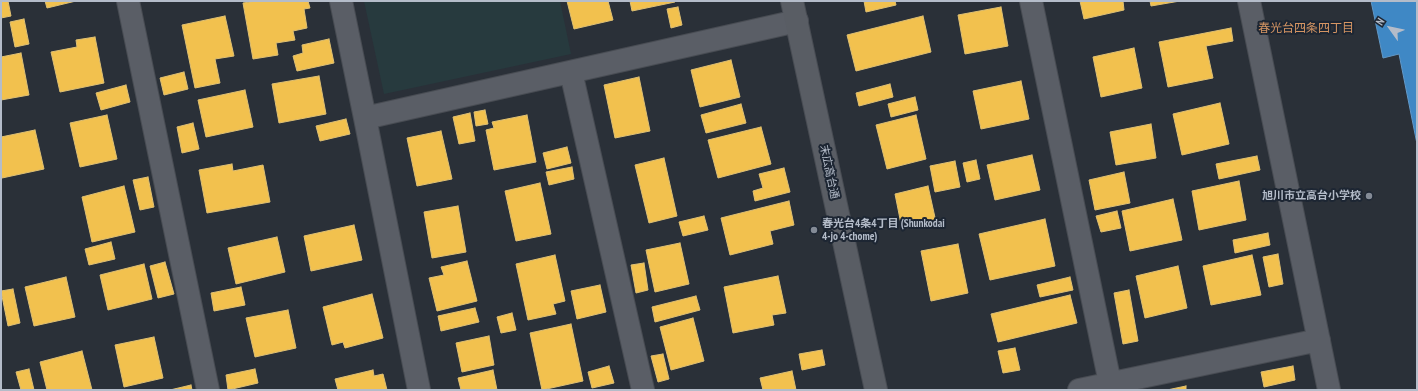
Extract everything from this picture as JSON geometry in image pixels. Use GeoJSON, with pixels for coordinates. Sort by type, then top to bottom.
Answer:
{"type":"FeatureCollection","features":[{"type":"Feature","properties":{"kind":"street"},"geometry":{"type":"LineString","coordinates":[[128,1],[208,390]]}},
{"type":"Feature","properties":{"kind":"street"},"geometry":{"type":"LineString","coordinates":[[341,1],[419,390]]}},
{"type":"Feature","properties":{"kind":"street"},"geometry":{"type":"LineString","coordinates":[[1031,1],[1110,383]]}},
{"type":"Feature","properties":{"kind":"street"},"geometry":{"type":"LineString","coordinates":[[1249,1],[1329,390]]}},
{"type":"Feature","properties":{"kind":"street"},"geometry":{"type":"LineString","coordinates":[[365,118],[571,72],[794,11]]}},
{"type":"Feature","properties":{"kind":"street","name":"末広高台通"},"geometry":{"type":"LineString","coordinates":[[794,11],[876,390]]}},
{"type":"Feature","properties":{"kind":"street"},"geometry":{"type":"LineString","coordinates":[[571,72],[643,390]]}},
{"type":"Feature","properties":{"kind":"street"},"geometry":{"type":"LineString","coordinates":[[1079,390],[1319,340]]}},
{"type":"Feature","properties":{"kind":"green space"},"geometry":{"type":"Polygon","coordinates":[[[364,1],[560,1],[571,54],[384,94],[364,1]]]}},
{"type":"Feature","properties":{"kind":"building: 住宅"},"geometry":{"type":"Polygon","coordinates":[[[1,1],[8,1],[11,16],[1,18],[1,1]]]}},
{"type":"Feature","properties":{"kind":"building: 住宅"},"geometry":{"type":"Polygon","coordinates":[[[45,1],[76,1],[47,8],[45,1]]]}},
{"type":"Feature","properties":{"kind":"building: 住宅"},"geometry":{"type":"Polygon","coordinates":[[[256,1],[308,1],[310,8],[304,9],[307,28],[293,31],[295,40],[276,43],[278,55],[253,59],[243,3],[256,1]]]}},
{"type":"Feature","properties":{"kind":"building: 住宅"},"geometry":{"type":"Polygon","coordinates":[[[567,1],[608,1],[613,20],[574,29],[567,1]]]}},
{"type":"Feature","properties":{"kind":"building: 住宅"},"geometry":{"type":"Polygon","coordinates":[[[630,1],[675,1],[675,2],[632,11],[630,1]]]}},
{"type":"Feature","properties":{"kind":"building: 住宅"},"geometry":{"type":"Polygon","coordinates":[[[864,1],[895,1],[896,5],[866,12],[864,1]]]}},
{"type":"Feature","properties":{"kind":"building: 住宅"},"geometry":{"type":"Polygon","coordinates":[[[1080,1],[1123,1],[1124,10],[1084,19],[1080,1]]]}},
{"type":"Feature","properties":{"kind":"building: 住宅"},"geometry":{"type":"Polygon","coordinates":[[[1150,1],[1180,1],[1151,6],[1150,1]]]}},
{"type":"Feature","properties":{"kind":"building: 住宅"},"geometry":{"type":"Polygon","coordinates":[[[678,7],[682,25],[671,28],[667,9],[678,7]]]}},
{"type":"Feature","properties":{"kind":"building: 住宅"},"geometry":{"type":"Polygon","coordinates":[[[1001,7],[1008,46],[965,54],[958,15],[1001,7]]]}},
{"type":"Feature","properties":{"kind":"building: 住宅"},"geometry":{"type":"Polygon","coordinates":[[[225,16],[234,56],[215,59],[220,83],[195,88],[182,25],[225,16]]]}},
{"type":"Feature","properties":{"kind":"building: 住宅"},"geometry":{"type":"Polygon","coordinates":[[[923,16],[931,52],[856,71],[847,35],[923,16]]]}},
{"type":"Feature","properties":{"kind":"building: 住宅"},"geometry":{"type":"Polygon","coordinates":[[[24,19],[29,44],[15,47],[10,22],[24,19]]]}},
{"type":"Feature","properties":{"kind":"building: 住宅"},"geometry":{"type":"Polygon","coordinates":[[[1231,28],[1233,41],[1206,46],[1213,78],[1168,87],[1159,42],[1231,28]]]}},
{"type":"Feature","properties":{"kind":"building: 住宅"},"geometry":{"type":"Polygon","coordinates":[[[95,37],[104,83],[60,92],[51,52],[77,47],[76,40],[95,37]]]}},
{"type":"Feature","properties":{"kind":"building: 住宅"},"geometry":{"type":"Polygon","coordinates":[[[329,39],[334,63],[297,71],[293,56],[303,53],[302,45],[329,39]]]}},
{"type":"Feature","properties":{"kind":"building: 住宅"},"geometry":{"type":"Polygon","coordinates":[[[1134,48],[1142,88],[1101,97],[1093,57],[1134,48]]]}},
{"type":"Feature","properties":{"kind":"building: 住宅"},"geometry":{"type":"Polygon","coordinates":[[[21,53],[29,95],[1,100],[1,57],[21,53]]]}},
{"type":"Feature","properties":{"kind":"building: 住宅"},"geometry":{"type":"Polygon","coordinates":[[[731,60],[740,97],[700,107],[691,70],[731,60]]]}},
{"type":"Feature","properties":{"kind":"building: 住宅"},"geometry":{"type":"Polygon","coordinates":[[[184,72],[188,89],[164,95],[160,78],[184,72]]]}},
{"type":"Feature","properties":{"kind":"building: 住宅"},"geometry":{"type":"Polygon","coordinates":[[[319,76],[326,114],[279,123],[272,84],[319,76]]]}},
{"type":"Feature","properties":{"kind":"building: 住宅"},"geometry":{"type":"Polygon","coordinates":[[[639,77],[650,131],[615,138],[604,85],[639,77]]]}},
{"type":"Feature","properties":{"kind":"building: 住宅"},"geometry":{"type":"Polygon","coordinates":[[[1021,81],[1029,119],[981,129],[973,91],[1021,81]]]}},
{"type":"Feature","properties":{"kind":"building: 住宅"},"geometry":{"type":"Polygon","coordinates":[[[890,84],[893,97],[859,106],[856,93],[890,84]]]}},
{"type":"Feature","properties":{"kind":"building: 住宅"},"geometry":{"type":"Polygon","coordinates":[[[126,85],[130,102],[101,110],[96,93],[126,85]]]}},
{"type":"Feature","properties":{"kind":"building: 住宅"},"geometry":{"type":"Polygon","coordinates":[[[245,90],[253,127],[206,137],[198,100],[245,90]]]}},
{"type":"Feature","properties":{"kind":"building: 住宅"},"geometry":{"type":"Polygon","coordinates":[[[915,97],[918,110],[891,117],[888,104],[915,97]]]}},
{"type":"Feature","properties":{"kind":"building: 住宅"},"geometry":{"type":"Polygon","coordinates":[[[1220,103],[1229,144],[1182,155],[1173,114],[1220,103]]]}},
{"type":"Feature","properties":{"kind":"building: 住宅"},"geometry":{"type":"Polygon","coordinates":[[[741,104],[746,123],[706,133],[701,115],[741,104]]]}},
{"type":"Feature","properties":{"kind":"building: 住宅"},"geometry":{"type":"Polygon","coordinates":[[[485,110],[488,124],[476,126],[474,112],[485,110]]]}},
{"type":"Feature","properties":{"kind":"building: 住宅"},"geometry":{"type":"Polygon","coordinates":[[[470,113],[475,141],[459,144],[453,117],[470,113]]]}},
{"type":"Feature","properties":{"kind":"building: 住宅"},"geometry":{"type":"Polygon","coordinates":[[[107,115],[117,159],[80,167],[70,123],[107,115]]]}},
{"type":"Feature","properties":{"kind":"building: 住宅"},"geometry":{"type":"Polygon","coordinates":[[[527,115],[536,162],[494,170],[486,130],[494,128],[492,122],[527,115]]]}},
{"type":"Feature","properties":{"kind":"building: 住宅"},"geometry":{"type":"Polygon","coordinates":[[[916,115],[926,159],[887,169],[876,125],[916,115]]]}},
{"type":"Feature","properties":{"kind":"building: 住宅"},"geometry":{"type":"Polygon","coordinates":[[[346,119],[350,134],[320,141],[316,126],[346,119]]]}},
{"type":"Feature","properties":{"kind":"building: 住宅"},"geometry":{"type":"Polygon","coordinates":[[[193,123],[199,149],[182,153],[177,127],[193,123]]]}},
{"type":"Feature","properties":{"kind":"building: 住宅"},"geometry":{"type":"Polygon","coordinates":[[[1151,124],[1156,158],[1116,165],[1110,132],[1151,124]]]}},
{"type":"Feature","properties":{"kind":"building: 住宅"},"geometry":{"type":"Polygon","coordinates":[[[761,127],[771,164],[718,178],[708,140],[761,127]]]}},
{"type":"Feature","properties":{"kind":"building: 住宅"},"geometry":{"type":"Polygon","coordinates":[[[35,130],[44,169],[2,178],[1,137],[35,130]]]}},
{"type":"Feature","properties":{"kind":"building: 住宅"},"geometry":{"type":"Polygon","coordinates":[[[441,131],[452,179],[417,186],[407,138],[441,131]]]}},
{"type":"Feature","properties":{"kind":"building: 住宅"},"geometry":{"type":"Polygon","coordinates":[[[567,147],[571,163],[547,169],[543,153],[567,147]]]}},
{"type":"Feature","properties":{"kind":"building: 住宅"},"geometry":{"type":"Polygon","coordinates":[[[1032,155],[1040,190],[995,200],[987,165],[1032,155]]]}},
{"type":"Feature","properties":{"kind":"building: 住宅"},"geometry":{"type":"Polygon","coordinates":[[[1257,156],[1260,170],[1219,179],[1216,164],[1257,156]]]}},
{"type":"Feature","properties":{"kind":"building: 住宅"},"geometry":{"type":"Polygon","coordinates":[[[664,158],[677,216],[649,223],[635,165],[664,158]]]}},
{"type":"Feature","properties":{"kind":"building: 住宅"},"geometry":{"type":"Polygon","coordinates":[[[976,160],[980,179],[967,182],[963,163],[976,160]]]}},
{"type":"Feature","properties":{"kind":"building: 住宅"},"geometry":{"type":"Polygon","coordinates":[[[955,161],[960,187],[935,192],[930,166],[955,161]]]}},
{"type":"Feature","properties":{"kind":"building: 住宅"},"geometry":{"type":"Polygon","coordinates":[[[232,164],[233,171],[263,165],[270,202],[207,213],[199,170],[232,164]]]}},
{"type":"Feature","properties":{"kind":"building: 住宅"},"geometry":{"type":"Polygon","coordinates":[[[572,167],[574,179],[549,185],[546,172],[572,167]]]}},
{"type":"Feature","properties":{"kind":"building: 住宅"},"geometry":{"type":"Polygon","coordinates":[[[784,168],[790,192],[755,201],[753,191],[763,188],[759,174],[784,168]]]}},
{"type":"Feature","properties":{"kind":"building: 住宅"},"geometry":{"type":"Polygon","coordinates":[[[1124,172],[1130,203],[1095,210],[1089,180],[1124,172]]]}},
{"type":"Feature","properties":{"kind":"building: 住宅"},"geometry":{"type":"Polygon","coordinates":[[[148,177],[154,207],[140,210],[133,180],[148,177]]]}},
{"type":"Feature","properties":{"kind":"building: 住宅"},"geometry":{"type":"Polygon","coordinates":[[[1239,181],[1246,220],[1199,230],[1192,191],[1239,181]]]}},
{"type":"Feature","properties":{"kind":"building: 住宅"},"geometry":{"type":"Polygon","coordinates":[[[540,183],[551,234],[516,241],[505,191],[540,183]]]}},
{"type":"Feature","properties":{"kind":"building: 住宅"},"geometry":{"type":"Polygon","coordinates":[[[124,186],[135,232],[92,242],[82,197],[124,186]]]}},
{"type":"Feature","properties":{"kind":"building: 住宅"},"geometry":{"type":"Polygon","coordinates":[[[928,186],[936,222],[902,229],[895,194],[928,186]]]}},
{"type":"Feature","properties":{"kind":"building: 住宅"},"geometry":{"type":"Polygon","coordinates":[[[1173,199],[1182,240],[1130,251],[1122,211],[1173,199]]]}},
{"type":"Feature","properties":{"kind":"building: 住宅"},"geometry":{"type":"Polygon","coordinates":[[[789,201],[794,225],[770,231],[773,244],[730,255],[721,218],[789,201]]]}},
{"type":"Feature","properties":{"kind":"building: 住宅"},"geometry":{"type":"Polygon","coordinates":[[[458,206],[466,252],[432,258],[424,212],[458,206]]]}},
{"type":"Feature","properties":{"kind":"building: 住宅"},"geometry":{"type":"Polygon","coordinates":[[[1117,211],[1121,228],[1101,232],[1096,216],[1117,211]]]}},
{"type":"Feature","properties":{"kind":"building: 住宅"},"geometry":{"type":"Polygon","coordinates":[[[704,216],[708,230],[683,236],[679,222],[704,216]]]}},
{"type":"Feature","properties":{"kind":"building: 住宅"},"geometry":{"type":"Polygon","coordinates":[[[1045,219],[1055,266],[990,280],[979,234],[1045,219]]]}},
{"type":"Feature","properties":{"kind":"building: 住宅"},"geometry":{"type":"Polygon","coordinates":[[[354,225],[362,260],[311,271],[304,236],[354,225]]]}},
{"type":"Feature","properties":{"kind":"building: 住宅"},"geometry":{"type":"Polygon","coordinates":[[[1268,233],[1270,245],[1235,253],[1233,240],[1268,233]]]}},
{"type":"Feature","properties":{"kind":"building: 住宅"},"geometry":{"type":"Polygon","coordinates":[[[277,237],[285,272],[236,284],[228,248],[277,237]]]}},
{"type":"Feature","properties":{"kind":"building: 住宅"},"geometry":{"type":"Polygon","coordinates":[[[111,242],[115,259],[89,265],[85,249],[111,242]]]}},
{"type":"Feature","properties":{"kind":"building: 住宅"},"geometry":{"type":"Polygon","coordinates":[[[680,243],[689,284],[655,292],[646,250],[680,243]]]}},
{"type":"Feature","properties":{"kind":"building: 住宅"},"geometry":{"type":"Polygon","coordinates":[[[958,244],[968,293],[931,301],[921,251],[958,244]]]}},
{"type":"Feature","properties":{"kind":"building: 住宅"},"geometry":{"type":"Polygon","coordinates":[[[1278,254],[1283,284],[1269,287],[1263,257],[1278,254]]]}},
{"type":"Feature","properties":{"kind":"building: 住宅"},"geometry":{"type":"Polygon","coordinates":[[[555,255],[565,301],[553,304],[556,314],[528,320],[516,264],[555,255]]]}},
{"type":"Feature","properties":{"kind":"building: 住宅"},"geometry":{"type":"Polygon","coordinates":[[[1252,255],[1261,295],[1211,305],[1203,266],[1252,255]]]}},
{"type":"Feature","properties":{"kind":"building: 住宅"},"geometry":{"type":"Polygon","coordinates":[[[467,261],[477,301],[437,311],[429,278],[444,275],[441,267],[467,261]]]}},
{"type":"Feature","properties":{"kind":"building: 住宅"},"geometry":{"type":"Polygon","coordinates":[[[165,262],[174,294],[158,298],[150,266],[165,262]]]}},
{"type":"Feature","properties":{"kind":"building: 住宅"},"geometry":{"type":"Polygon","coordinates":[[[644,263],[648,290],[636,293],[631,265],[644,263]]]}},
{"type":"Feature","properties":{"kind":"building: 住宅"},"geometry":{"type":"Polygon","coordinates":[[[144,264],[152,299],[108,310],[100,275],[144,264]]]}},
{"type":"Feature","properties":{"kind":"building: 住宅"},"geometry":{"type":"Polygon","coordinates":[[[1178,266],[1187,308],[1145,318],[1136,276],[1178,266]]]}},
{"type":"Feature","properties":{"kind":"building: 住宅"},"geometry":{"type":"Polygon","coordinates":[[[778,276],[786,313],[772,315],[774,325],[733,333],[724,287],[778,276]]]}},
{"type":"Feature","properties":{"kind":"building: 住宅"},"geometry":{"type":"Polygon","coordinates":[[[66,277],[75,317],[34,326],[25,287],[66,277]]]}},
{"type":"Feature","properties":{"kind":"building: 住宅"},"geometry":{"type":"Polygon","coordinates":[[[1070,277],[1073,290],[1040,297],[1037,285],[1070,277]]]}},
{"type":"Feature","properties":{"kind":"building: 住宅"},"geometry":{"type":"Polygon","coordinates":[[[600,285],[606,312],[577,319],[571,291],[600,285]]]}},
{"type":"Feature","properties":{"kind":"building: 住宅"},"geometry":{"type":"Polygon","coordinates":[[[241,287],[245,305],[214,311],[211,293],[241,287]]]}},
{"type":"Feature","properties":{"kind":"building: 住宅"},"geometry":{"type":"Polygon","coordinates":[[[13,289],[20,323],[8,326],[1,291],[13,289]]]}},
{"type":"Feature","properties":{"kind":"building: 住宅"},"geometry":{"type":"Polygon","coordinates":[[[1129,290],[1138,341],[1123,344],[1114,293],[1129,290]]]}},
{"type":"Feature","properties":{"kind":"building: 住宅"},"geometry":{"type":"Polygon","coordinates":[[[372,294],[383,338],[345,348],[343,342],[332,345],[323,307],[372,294]]]}},
{"type":"Feature","properties":{"kind":"building: 住宅"},"geometry":{"type":"Polygon","coordinates":[[[1070,295],[1077,323],[998,342],[991,314],[1070,295]]]}},
{"type":"Feature","properties":{"kind":"building: 住宅"},"geometry":{"type":"Polygon","coordinates":[[[696,296],[700,310],[655,322],[652,307],[696,296]]]}},
{"type":"Feature","properties":{"kind":"building: 住宅"},"geometry":{"type":"Polygon","coordinates":[[[475,308],[479,322],[441,331],[438,316],[475,308]]]}},
{"type":"Feature","properties":{"kind":"building: 住宅"},"geometry":{"type":"Polygon","coordinates":[[[288,310],[296,348],[255,357],[246,318],[288,310]]]}},
{"type":"Feature","properties":{"kind":"building: 住宅"},"geometry":{"type":"Polygon","coordinates":[[[512,313],[516,330],[501,333],[497,317],[512,313]]]}},
{"type":"Feature","properties":{"kind":"building: 住宅"},"geometry":{"type":"Polygon","coordinates":[[[693,318],[704,361],[671,370],[660,327],[693,318]]]}},
{"type":"Feature","properties":{"kind":"building: 住宅"},"geometry":{"type":"Polygon","coordinates":[[[571,324],[583,381],[542,390],[530,333],[571,324]]]}},
{"type":"Feature","properties":{"kind":"building: 住宅"},"geometry":{"type":"Polygon","coordinates":[[[489,336],[494,365],[462,372],[456,343],[489,336]]]}},
{"type":"Feature","properties":{"kind":"building: 住宅"},"geometry":{"type":"Polygon","coordinates":[[[154,337],[163,378],[124,387],[115,345],[154,337]]]}},
{"type":"Feature","properties":{"kind":"building: 住宅"},"geometry":{"type":"Polygon","coordinates":[[[1015,348],[1020,370],[1003,373],[998,351],[1015,348]]]}},
{"type":"Feature","properties":{"kind":"building: 住宅"},"geometry":{"type":"Polygon","coordinates":[[[822,350],[825,365],[802,370],[799,354],[822,350]]]}},
{"type":"Feature","properties":{"kind":"building: 住宅"},"geometry":{"type":"Polygon","coordinates":[[[82,351],[92,390],[47,390],[40,362],[82,351]]]}},
{"type":"Feature","properties":{"kind":"building: 住宅"},"geometry":{"type":"Polygon","coordinates":[[[663,354],[669,379],[658,382],[651,356],[663,354]]]}},
{"type":"Feature","properties":{"kind":"building: 住宅"},"geometry":{"type":"Polygon","coordinates":[[[609,366],[614,383],[592,388],[588,372],[609,366]]]}},
{"type":"Feature","properties":{"kind":"building: 住宅"},"geometry":{"type":"Polygon","coordinates":[[[1293,366],[1295,380],[1264,387],[1261,372],[1293,366]]]}},
{"type":"Feature","properties":{"kind":"building: 住宅"},"geometry":{"type":"Polygon","coordinates":[[[29,369],[34,390],[21,390],[16,372],[29,369]]]}},
{"type":"Feature","properties":{"kind":"building: 住宅"},"geometry":{"type":"Polygon","coordinates":[[[255,369],[258,383],[228,390],[226,375],[255,369]]]}},
{"type":"Feature","properties":{"kind":"building: 住宅"},"geometry":{"type":"Polygon","coordinates":[[[373,370],[374,376],[383,374],[387,390],[338,390],[335,379],[373,370]]]}},
{"type":"Feature","properties":{"kind":"building: 住宅"},"geometry":{"type":"Polygon","coordinates":[[[493,370],[497,390],[461,390],[458,378],[493,370]]]}},
{"type":"Feature","properties":{"kind":"building: 住宅"},"geometry":{"type":"Polygon","coordinates":[[[792,371],[796,390],[763,390],[760,378],[792,371]]]}},
{"type":"Feature","properties":{"kind":"building: 住宅"},"geometry":{"type":"Polygon","coordinates":[[[191,385],[192,390],[170,390],[191,385]]]}},
{"type":"Feature","properties":{"kind":"building: 住宅"},"geometry":{"type":"Polygon","coordinates":[[[1186,386],[1186,390],[1167,390],[1186,386]]]}},
{"type":"Feature","properties":{"kind":"building: 教育"},"geometry":{"type":"Polygon","coordinates":[[[1371,1],[1417,1],[1417,144],[1399,54],[1383,58],[1371,1]]]}},
{"type":"Feature","properties":{"kind":"place","name":"旭川市立高台小学校"},"geometry":{"type":"Point","coordinates":[1369,196]}},
{"type":"Feature","properties":{"kind":"place","name":"春光台4条4丁目 (Shunkodai 4-jo 4-chome)"},"geometry":{"type":"Point","coordinates":[814,230]}},
{"type":"Feature","properties":{"kind":"district","name":"春光台四条四丁目"},"geometry":{"type":"Point","coordinates":[1306,29]}}]}
